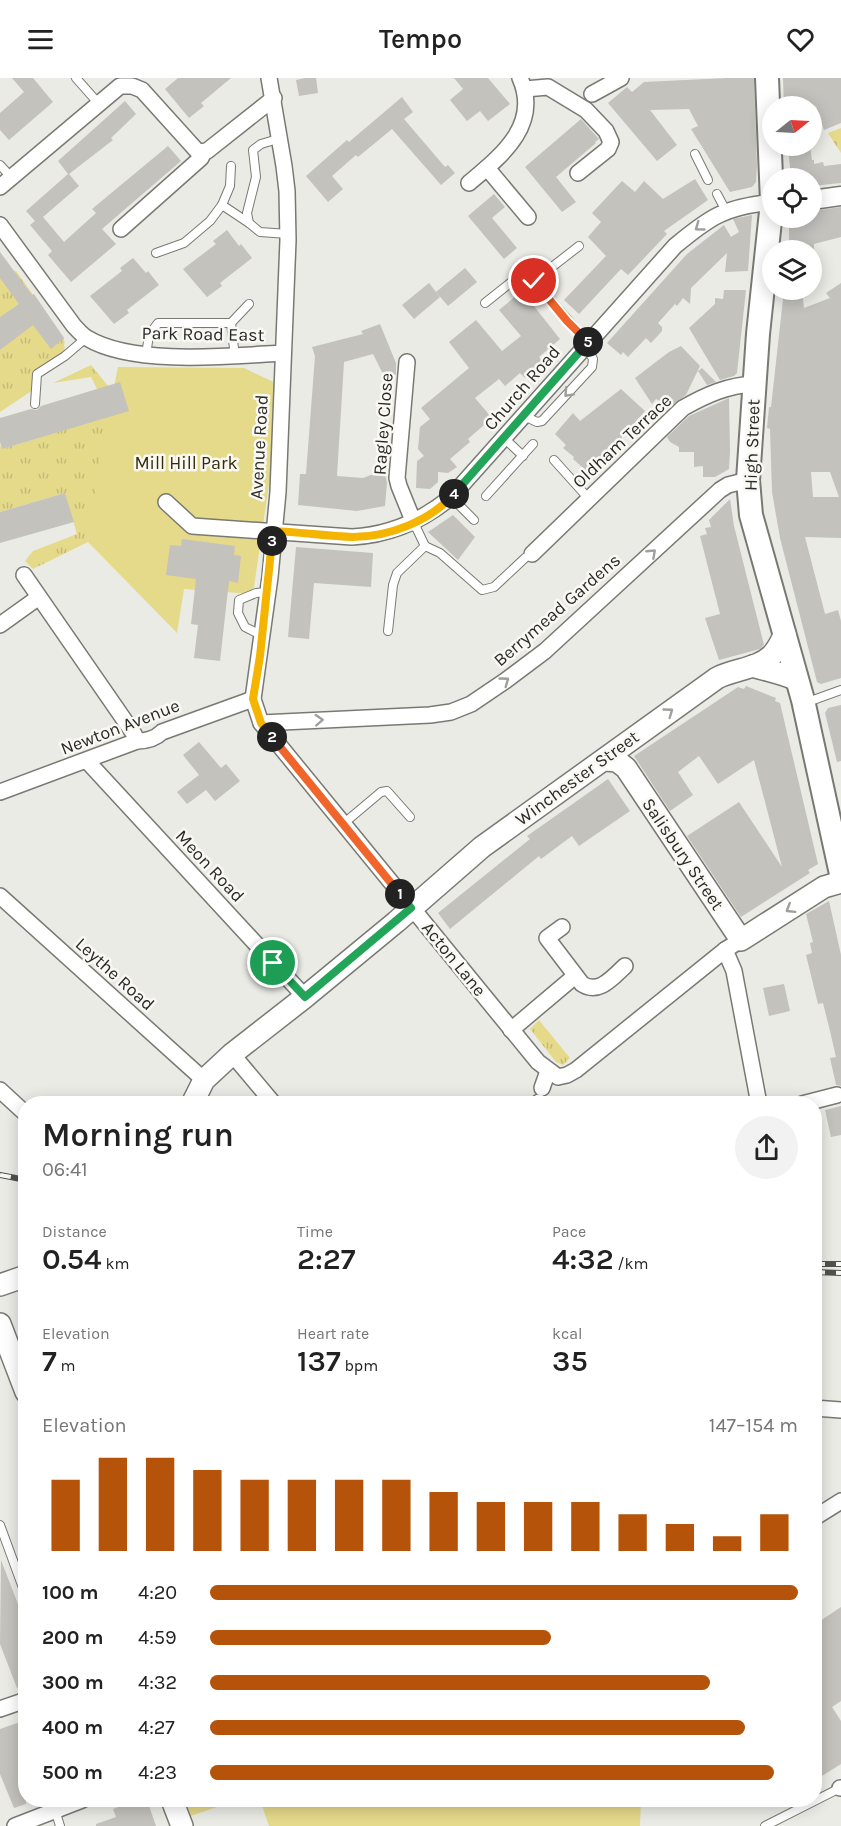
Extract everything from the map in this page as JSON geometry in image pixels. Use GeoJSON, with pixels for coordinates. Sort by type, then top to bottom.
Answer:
{"type":"FeatureCollection","features":[{"type":"Feature","properties":{"kind":"main road","name":"High Street"},"geometry":{"type":"LineString","coordinates":[[767,78],[771,168]]}},
{"type":"Feature","properties":{"kind":"main road","name":"High Street"},"geometry":{"type":"LineString","coordinates":[[769,228],[754,384],[748,480],[751,515],[803,703],[841,874]]}},
{"type":"Feature","properties":{"kind":"main road","name":"Winchester Street"},"geometry":{"type":"LineString","coordinates":[[411,908],[482,847],[717,678],[753,666],[771,656],[785,634]]}},
{"type":"Feature","properties":{"kind":"main road"},"geometry":{"type":"LineString","coordinates":[[753,666],[764,670],[774,670],[797,680]]}},
{"type":"Feature","properties":{"kind":"main road"},"geometry":{"type":"LineString","coordinates":[[626,768],[622,752],[629,741]]}},
{"type":"Feature","properties":{"kind":"main road"},"geometry":{"type":"LineString","coordinates":[[606,760],[617,761],[626,768]]}},
{"type":"Feature","properties":{"kind":"main road","name":"Salisbury Street"},"geometry":{"type":"LineString","coordinates":[[626,768],[733,945]]}},
{"type":"Feature","properties":{"kind":"main road"},"geometry":{"type":"LineString","coordinates":[[733,945],[824,887],[841,882]]}},
{"type":"Feature","properties":{"kind":"main road","name":"Acton Lane"},"geometry":{"type":"LineString","coordinates":[[196,1096],[204,1080],[232,1054],[305,997],[411,908]]}},
{"type":"Feature","properties":{"kind":"main road"},"geometry":{"type":"LineString","coordinates":[[0,1285],[18,1279]]}},
{"type":"Feature","properties":{"kind":"main road"},"geometry":{"type":"LineString","coordinates":[[0,1324],[18,1371]]}},
{"type":"Feature","properties":{"kind":"main road"},"geometry":{"type":"LineString","coordinates":[[175,1807],[182,1826]]}},
{"type":"Feature","properties":{"kind":"street","name":"Avenue Road"},"geometry":{"type":"LineString","coordinates":[[269,78],[281,138],[287,191],[288,234],[278,492],[253,699],[261,723],[411,908]]}},
{"type":"Feature","properties":{"kind":"street"},"geometry":{"type":"LineString","coordinates":[[592,94],[621,78]]}},
{"type":"Feature","properties":{"kind":"street"},"geometry":{"type":"LineString","coordinates":[[469,183],[513,141],[524,123],[523,84],[548,87],[586,110],[606,131],[611,142],[608,149],[578,173]]}},
{"type":"Feature","properties":{"kind":"street"},"geometry":{"type":"LineString","coordinates":[[6,182],[120,86],[132,86],[142,90],[188,143],[198,152],[204,152]]}},
{"type":"Feature","properties":{"kind":"street"},"geometry":{"type":"LineString","coordinates":[[121,229],[201,158],[204,152],[274,98]]}},
{"type":"Feature","properties":{"kind":"street"},"geometry":{"type":"LineString","coordinates":[[487,168],[528,217]]}},
{"type":"Feature","properties":{"kind":"street"},"geometry":{"type":"LineString","coordinates":[[822,199],[841,196]]}},
{"type":"Feature","properties":{"kind":"street","name":"Church Road"},"geometry":{"type":"LineString","coordinates":[[166,502],[192,526],[366,536],[393,531],[414,523],[451,498],[675,246],[698,227],[726,210],[762,203]]}},
{"type":"Feature","properties":{"kind":"street","name":"Park Road East"},"geometry":{"type":"LineString","coordinates":[[0,225],[74,326],[86,338],[112,349],[146,355],[235,357],[283,353]]}},
{"type":"Feature","properties":{"kind":"street","name":"Ragley Close"},"geometry":{"type":"LineString","coordinates":[[407,362],[398,478],[414,523]]}},
{"type":"Feature","properties":{"kind":"street","name":"Oldham Terrace"},"geometry":{"type":"LineString","coordinates":[[528,556],[683,408],[721,390],[754,384]]}},
{"type":"Feature","properties":{"kind":"street","name":"Berrymead Gardens"},"geometry":{"type":"LineString","coordinates":[[261,723],[430,715],[451,712],[471,704],[545,651],[720,490],[728,485],[748,480]]}},
{"type":"Feature","properties":{"kind":"street"},"geometry":{"type":"LineString","coordinates":[[24,575],[137,741]]}},
{"type":"Feature","properties":{"kind":"street"},"geometry":{"type":"LineString","coordinates":[[0,624],[39,597]]}},
{"type":"Feature","properties":{"kind":"street","name":"Newton Avenue"},"geometry":{"type":"LineString","coordinates":[[0,792],[137,741],[156,737],[162,732],[253,699]]}},
{"type":"Feature","properties":{"kind":"street","name":"Meon Road"},"geometry":{"type":"LineString","coordinates":[[87,761],[305,997]]}},
{"type":"Feature","properties":{"kind":"street","name":"Leythe Road"},"geometry":{"type":"LineString","coordinates":[[0,896],[204,1080]]}},
{"type":"Feature","properties":{"kind":"street","name":"Acton Lane"},"geometry":{"type":"LineString","coordinates":[[411,908],[548,1071]]}},
{"type":"Feature","properties":{"kind":"street"},"geometry":{"type":"LineString","coordinates":[[562,927],[548,938],[575,976],[588,988],[597,988],[625,966]]}},
{"type":"Feature","properties":{"kind":"street"},"geometry":{"type":"LineString","coordinates":[[541,1096],[548,1071],[558,1077],[576,1070],[733,945]]}},
{"type":"Feature","properties":{"kind":"street"},"geometry":{"type":"LineString","coordinates":[[733,945],[734,971],[757,1096]]}},
{"type":"Feature","properties":{"kind":"street"},"geometry":{"type":"LineString","coordinates":[[511,1029],[575,976]]}},
{"type":"Feature","properties":{"kind":"street"},"geometry":{"type":"LineString","coordinates":[[232,1054],[267,1096]]}},
{"type":"Feature","properties":{"kind":"street"},"geometry":{"type":"LineString","coordinates":[[0,1090],[18,1107]]}},
{"type":"Feature","properties":{"kind":"street"},"geometry":{"type":"LineString","coordinates":[[822,1099],[839,1095]]}},
{"type":"Feature","properties":{"kind":"street"},"geometry":{"type":"LineString","coordinates":[[822,1409],[841,1410]]}},
{"type":"Feature","properties":{"kind":"street"},"geometry":{"type":"LineString","coordinates":[[822,1513],[841,1501]]}},
{"type":"Feature","properties":{"kind":"street"},"geometry":{"type":"LineString","coordinates":[[1,1705],[18,1702]]}},
{"type":"Feature","properties":{"kind":"street"},"geometry":{"type":"LineString","coordinates":[[15,1826],[63,1807]]}},
{"type":"Feature","properties":{"kind":"lane"},"geometry":{"type":"LineString","coordinates":[[76,78],[99,104]]}},
{"type":"Feature","properties":{"kind":"lane"},"geometry":{"type":"LineString","coordinates":[[249,223],[247,213],[256,177],[253,150],[261,144],[281,138]]}},
{"type":"Feature","properties":{"kind":"lane"},"geometry":{"type":"LineString","coordinates":[[695,154],[708,180]]}},
{"type":"Feature","properties":{"kind":"lane"},"geometry":{"type":"LineString","coordinates":[[0,165],[6,182]]}},
{"type":"Feature","properties":{"kind":"lane"},"geometry":{"type":"LineString","coordinates":[[156,253],[184,243],[210,220],[222,205],[230,186],[231,166]]}},
{"type":"Feature","properties":{"kind":"lane"},"geometry":{"type":"LineString","coordinates":[[717,194],[726,210]]}},
{"type":"Feature","properties":{"kind":"lane"},"geometry":{"type":"LineString","coordinates":[[222,205],[260,232],[288,234]]}},
{"type":"Feature","properties":{"kind":"lane"},"geometry":{"type":"LineString","coordinates":[[534,281],[579,246]]}},
{"type":"Feature","properties":{"kind":"lane"},"geometry":{"type":"LineString","coordinates":[[485,303],[519,276],[525,274],[534,281],[587,344]]}},
{"type":"Feature","properties":{"kind":"lane"},"geometry":{"type":"LineString","coordinates":[[146,355],[149,335],[158,323],[231,323],[249,304]]}},
{"type":"Feature","properties":{"kind":"lane"},"geometry":{"type":"LineString","coordinates":[[231,323],[235,357]]}},
{"type":"Feature","properties":{"kind":"lane"},"geometry":{"type":"LineString","coordinates":[[35,404],[37,374],[65,356],[86,338]]}},
{"type":"Feature","properties":{"kind":"lane"},"geometry":{"type":"LineString","coordinates":[[505,439],[523,456]]}},
{"type":"Feature","properties":{"kind":"lane"},"geometry":{"type":"LineString","coordinates":[[486,496],[533,444]]}},
{"type":"Feature","properties":{"kind":"lane"},"geometry":{"type":"LineString","coordinates":[[554,460],[589,499]]}},
{"type":"Feature","properties":{"kind":"lane"},"geometry":{"type":"LineString","coordinates":[[451,498],[474,520]]}},
{"type":"Feature","properties":{"kind":"lane"},"geometry":{"type":"LineString","coordinates":[[414,523],[425,546],[440,553],[482,590],[494,587],[528,556]]}},
{"type":"Feature","properties":{"kind":"lane"},"geometry":{"type":"LineString","coordinates":[[388,631],[393,585],[397,573],[425,546]]}},
{"type":"Feature","properties":{"kind":"lane"},"geometry":{"type":"LineString","coordinates":[[261,635],[245,627],[238,613],[239,600],[256,593],[267,592]]}},
{"type":"Feature","properties":{"kind":"lane"},"geometry":{"type":"LineString","coordinates":[[803,703],[841,690]]}},
{"type":"Feature","properties":{"kind":"lane"},"geometry":{"type":"LineString","coordinates":[[343,824],[381,792],[387,791],[410,817]]}},
{"type":"Feature","properties":{"kind":"lane"},"geometry":{"type":"LineString","coordinates":[[0,1525],[18,1574]]}},
{"type":"Feature","properties":{"kind":"lane"},"geometry":{"type":"LineString","coordinates":[[822,1797],[840,1788]]}},
{"type":"Feature","properties":{"kind":"lane"},"geometry":{"type":"LineString","coordinates":[[765,1826],[802,1807]]}},
{"type":"Feature","properties":{"kind":"lane"},"geometry":{"type":"LineString","coordinates":[[55,1810],[60,1826]]}},
{"type":"Feature","properties":{"kind":"green space"},"geometry":{"type":"Polygon","coordinates":[[[841,128],[841,153],[828,133],[841,128]]]}},
{"type":"Feature","properties":{"kind":"green space"},"geometry":{"type":"Polygon","coordinates":[[[16,271],[64,338],[65,356],[37,374],[36,388],[0,412],[0,276],[16,271]]]}},
{"type":"Feature","properties":{"kind":"green space"},"geometry":{"type":"Polygon","coordinates":[[[91,365],[113,392],[88,542],[33,569],[25,561],[33,551],[77,534],[65,493],[0,512],[0,445],[2,449],[93,421],[97,389],[91,377],[53,383],[91,365]]]}},
{"type":"Feature","properties":{"kind":"green space","name":"Mill Hill Park"},"geometry":{"type":"Polygon","coordinates":[[[118,367],[244,368],[276,383],[271,470],[253,594],[184,589],[177,633],[88,542],[103,442],[118,367]]]}},
{"type":"Feature","properties":{"kind":"green space"},"geometry":{"type":"Polygon","coordinates":[[[539,1020],[570,1058],[563,1065],[556,1062],[530,1029],[539,1020]]]}},
{"type":"Feature","properties":{"kind":"green space"},"geometry":{"type":"Polygon","coordinates":[[[188,1807],[217,1807],[191,1816],[188,1807]]]}},
{"type":"Feature","properties":{"kind":"green space"},"geometry":{"type":"Polygon","coordinates":[[[262,1807],[641,1807],[640,1826],[269,1826],[262,1807]]]}},
{"type":"Feature","properties":{"kind":"building"},"geometry":{"type":"Polygon","coordinates":[[[12,78],[33,78],[53,102],[9,140],[0,130],[0,113],[24,92],[12,78]]]}},
{"type":"Feature","properties":{"kind":"building"},"geometry":{"type":"Polygon","coordinates":[[[178,78],[231,78],[201,103],[204,106],[189,118],[165,89],[178,78]]]}},
{"type":"Feature","properties":{"kind":"building"},"geometry":{"type":"Polygon","coordinates":[[[316,78],[318,93],[299,96],[296,80],[316,78]]]}},
{"type":"Feature","properties":{"kind":"building"},"geometry":{"type":"Polygon","coordinates":[[[454,78],[488,78],[510,104],[488,121],[480,111],[467,121],[450,100],[463,89],[454,78]]]}},
{"type":"Feature","properties":{"kind":"building"},"geometry":{"type":"Polygon","coordinates":[[[754,78],[757,166],[756,182],[752,187],[730,192],[691,129],[698,126],[689,109],[650,110],[677,145],[657,161],[608,103],[627,87],[632,92],[644,82],[754,78]]]}},
{"type":"Feature","properties":{"kind":"building"},"geometry":{"type":"Polygon","coordinates":[[[783,78],[841,78],[841,123],[824,130],[822,96],[784,96],[783,78]]]}},
{"type":"Feature","properties":{"kind":"building"},"geometry":{"type":"Polygon","coordinates":[[[402,97],[413,112],[404,119],[445,167],[448,165],[455,173],[441,185],[392,129],[332,176],[343,189],[328,202],[306,176],[402,97]]]}},
{"type":"Feature","properties":{"kind":"building"},"geometry":{"type":"Polygon","coordinates":[[[125,101],[136,114],[111,138],[113,140],[69,174],[79,186],[43,217],[64,242],[96,213],[92,209],[168,146],[181,161],[102,229],[116,244],[71,282],[48,255],[52,251],[30,225],[35,221],[26,211],[68,174],[58,161],[125,101]]]}},
{"type":"Feature","properties":{"kind":"building"},"geometry":{"type":"Polygon","coordinates":[[[581,119],[599,139],[556,177],[576,202],[562,212],[525,167],[581,119]]]}},
{"type":"Feature","properties":{"kind":"building"},"geometry":{"type":"Polygon","coordinates":[[[789,156],[811,156],[814,164],[823,162],[824,166],[841,164],[841,183],[822,185],[822,168],[790,168],[789,156]]]}},
{"type":"Feature","properties":{"kind":"building"},"geometry":{"type":"Polygon","coordinates":[[[695,179],[708,200],[664,231],[667,234],[628,275],[621,269],[579,314],[564,300],[606,256],[588,237],[601,222],[592,213],[622,181],[635,192],[644,181],[663,199],[695,179]]]}},
{"type":"Feature","properties":{"kind":"building"},"geometry":{"type":"Polygon","coordinates":[[[494,194],[505,207],[492,218],[517,248],[504,259],[468,216],[494,194]]]}},
{"type":"Feature","properties":{"kind":"building"},"geometry":{"type":"Polygon","coordinates":[[[841,207],[841,237],[822,242],[822,240],[789,240],[789,228],[822,228],[822,210],[841,207]]]}},
{"type":"Feature","properties":{"kind":"building"},"geometry":{"type":"Polygon","coordinates":[[[752,215],[748,271],[725,272],[727,253],[691,288],[690,304],[683,298],[658,323],[662,331],[651,343],[646,338],[628,357],[623,352],[621,355],[607,343],[687,254],[724,225],[731,237],[739,232],[733,219],[752,215]]]}},
{"type":"Feature","properties":{"kind":"building"},"geometry":{"type":"Polygon","coordinates":[[[227,230],[252,258],[220,283],[222,286],[207,297],[183,269],[216,244],[213,241],[227,230]]]}},
{"type":"Feature","properties":{"kind":"building"},"geometry":{"type":"Polygon","coordinates":[[[0,252],[32,295],[34,294],[64,338],[51,349],[33,325],[0,350],[0,317],[19,304],[0,278],[0,252]]]}},
{"type":"Feature","properties":{"kind":"building"},"geometry":{"type":"Polygon","coordinates":[[[133,258],[159,285],[127,310],[129,313],[114,324],[90,296],[122,271],[120,268],[133,258]]]}},
{"type":"Feature","properties":{"kind":"building"},"geometry":{"type":"Polygon","coordinates":[[[465,268],[477,282],[448,306],[436,292],[465,268]]]}},
{"type":"Feature","properties":{"kind":"building"},"geometry":{"type":"Polygon","coordinates":[[[429,283],[440,297],[414,319],[402,305],[429,283]]]}},
{"type":"Feature","properties":{"kind":"building"},"geometry":{"type":"Polygon","coordinates":[[[841,283],[841,538],[805,537],[825,614],[838,610],[841,621],[841,678],[821,684],[817,682],[780,538],[772,492],[770,429],[767,428],[783,300],[803,300],[804,308],[830,298],[826,293],[841,283]],[[811,472],[813,497],[839,497],[830,472],[811,472]]]}},
{"type":"Feature","properties":{"kind":"building"},"geometry":{"type":"Polygon","coordinates":[[[724,290],[746,290],[737,373],[720,380],[689,328],[715,304],[715,298],[723,299],[724,290]]]}},
{"type":"Feature","properties":{"kind":"building"},"geometry":{"type":"Polygon","coordinates":[[[522,291],[560,339],[539,357],[544,362],[525,378],[520,373],[505,386],[499,379],[475,398],[492,418],[468,439],[470,442],[450,459],[457,467],[448,473],[438,472],[438,482],[430,489],[416,488],[417,461],[424,456],[418,449],[420,427],[430,419],[421,408],[469,368],[449,342],[476,320],[502,351],[521,336],[499,310],[522,291]]]}},
{"type":"Feature","properties":{"kind":"building"},"geometry":{"type":"Polygon","coordinates":[[[380,324],[396,363],[396,375],[382,372],[373,354],[344,362],[337,476],[363,478],[384,470],[387,483],[385,506],[357,511],[298,505],[300,474],[306,474],[315,356],[312,347],[363,334],[361,331],[380,324]]]}},
{"type":"Feature","properties":{"kind":"building"},"geometry":{"type":"Polygon","coordinates":[[[681,346],[700,366],[686,395],[671,406],[656,399],[652,404],[635,378],[669,352],[681,346]]]}},
{"type":"Feature","properties":{"kind":"building"},"geometry":{"type":"Polygon","coordinates":[[[702,368],[716,382],[707,385],[698,371],[702,368]]]}},
{"type":"Feature","properties":{"kind":"building"},"geometry":{"type":"Polygon","coordinates":[[[120,382],[129,411],[2,449],[0,418],[31,409],[37,410],[41,406],[120,382]]]}},
{"type":"Feature","properties":{"kind":"building"},"geometry":{"type":"Polygon","coordinates":[[[621,389],[645,411],[590,474],[563,448],[566,445],[555,434],[573,413],[580,421],[621,389]]]}},
{"type":"Feature","properties":{"kind":"building"},"geometry":{"type":"Polygon","coordinates":[[[729,398],[729,469],[715,477],[703,477],[703,466],[694,467],[694,452],[679,452],[679,447],[670,442],[667,437],[689,416],[729,398]]]}},
{"type":"Feature","properties":{"kind":"building"},"geometry":{"type":"Polygon","coordinates":[[[65,493],[74,522],[0,543],[0,512],[65,493]]]}},
{"type":"Feature","properties":{"kind":"building"},"geometry":{"type":"Polygon","coordinates":[[[730,499],[734,526],[764,645],[760,649],[719,660],[705,618],[720,614],[700,536],[707,534],[705,528],[711,527],[709,520],[730,499]]]}},
{"type":"Feature","properties":{"kind":"building"},"geometry":{"type":"Polygon","coordinates":[[[453,515],[475,537],[458,560],[428,532],[453,515]]]}},
{"type":"Feature","properties":{"kind":"building"},"geometry":{"type":"Polygon","coordinates":[[[182,539],[235,546],[234,555],[241,556],[238,583],[229,581],[220,661],[194,658],[198,625],[191,624],[196,579],[166,575],[170,545],[181,546],[182,539]]]}},
{"type":"Feature","properties":{"kind":"building"},"geometry":{"type":"Polygon","coordinates":[[[296,547],[373,553],[371,587],[314,583],[309,639],[288,637],[296,547]]]}},
{"type":"Feature","properties":{"kind":"building"},"geometry":{"type":"Polygon","coordinates":[[[746,686],[776,698],[775,701],[780,703],[818,864],[808,870],[810,873],[741,917],[687,836],[739,802],[782,867],[754,760],[718,784],[699,756],[678,772],[693,795],[670,811],[634,756],[738,687],[744,689],[746,686]]]}},
{"type":"Feature","properties":{"kind":"building"},"geometry":{"type":"Polygon","coordinates":[[[841,705],[841,761],[837,762],[825,713],[828,708],[841,705]]]}},
{"type":"Feature","properties":{"kind":"building"},"geometry":{"type":"Polygon","coordinates":[[[199,742],[221,768],[226,764],[240,781],[215,801],[206,790],[187,804],[177,792],[199,775],[183,755],[199,742]]]}},
{"type":"Feature","properties":{"kind":"building"},"geometry":{"type":"Polygon","coordinates":[[[608,779],[630,811],[579,846],[572,836],[541,859],[539,856],[450,929],[438,913],[530,839],[527,836],[608,779]]]}},
{"type":"Feature","properties":{"kind":"building"},"geometry":{"type":"Polygon","coordinates":[[[829,901],[841,955],[841,1086],[836,1085],[830,1058],[836,1057],[823,1003],[818,1004],[806,955],[812,953],[810,943],[813,942],[806,914],[829,901]]]}},
{"type":"Feature","properties":{"kind":"building"},"geometry":{"type":"Polygon","coordinates":[[[784,984],[790,1011],[769,1016],[763,988],[784,984]]]}},
{"type":"Feature","properties":{"kind":"building"},"geometry":{"type":"Polygon","coordinates":[[[841,1106],[841,1135],[831,1137],[825,1110],[841,1106]]]}},
{"type":"Feature","properties":{"kind":"building"},"geometry":{"type":"Polygon","coordinates":[[[1,1560],[18,1604],[18,1688],[0,1644],[1,1560]]]}},
{"type":"Feature","properties":{"kind":"building"},"geometry":{"type":"Polygon","coordinates":[[[841,1607],[841,1701],[832,1707],[841,1721],[841,1764],[822,1776],[822,1620],[841,1607]]]}},
{"type":"Feature","properties":{"kind":"building"},"geometry":{"type":"Polygon","coordinates":[[[18,1723],[18,1807],[14,1808],[0,1774],[0,1729],[18,1723]]]}},
{"type":"Feature","properties":{"kind":"building"},"geometry":{"type":"Polygon","coordinates":[[[149,1807],[156,1826],[96,1826],[96,1824],[116,1817],[113,1809],[149,1807]]]}},
{"type":"Feature","properties":{"kind":"railway"},"geometry":{"type":"LineString","coordinates":[[0,1175],[18,1178]]}},
{"type":"Feature","properties":{"kind":"railway"},"geometry":{"type":"LineString","coordinates":[[822,1264],[841,1264]]}},
{"type":"Feature","properties":{"kind":"railway"},"geometry":{"type":"LineString","coordinates":[[822,1272],[841,1273]]}},
{"type":"Feature","properties":{"kind":"route"},"geometry":{"type":"LineString","coordinates":[[273,963],[305,997],[411,908],[261,723],[253,699],[270,577],[273,531],[352,537],[393,531],[414,523],[451,498],[588,343],[534,281]]}}]}
